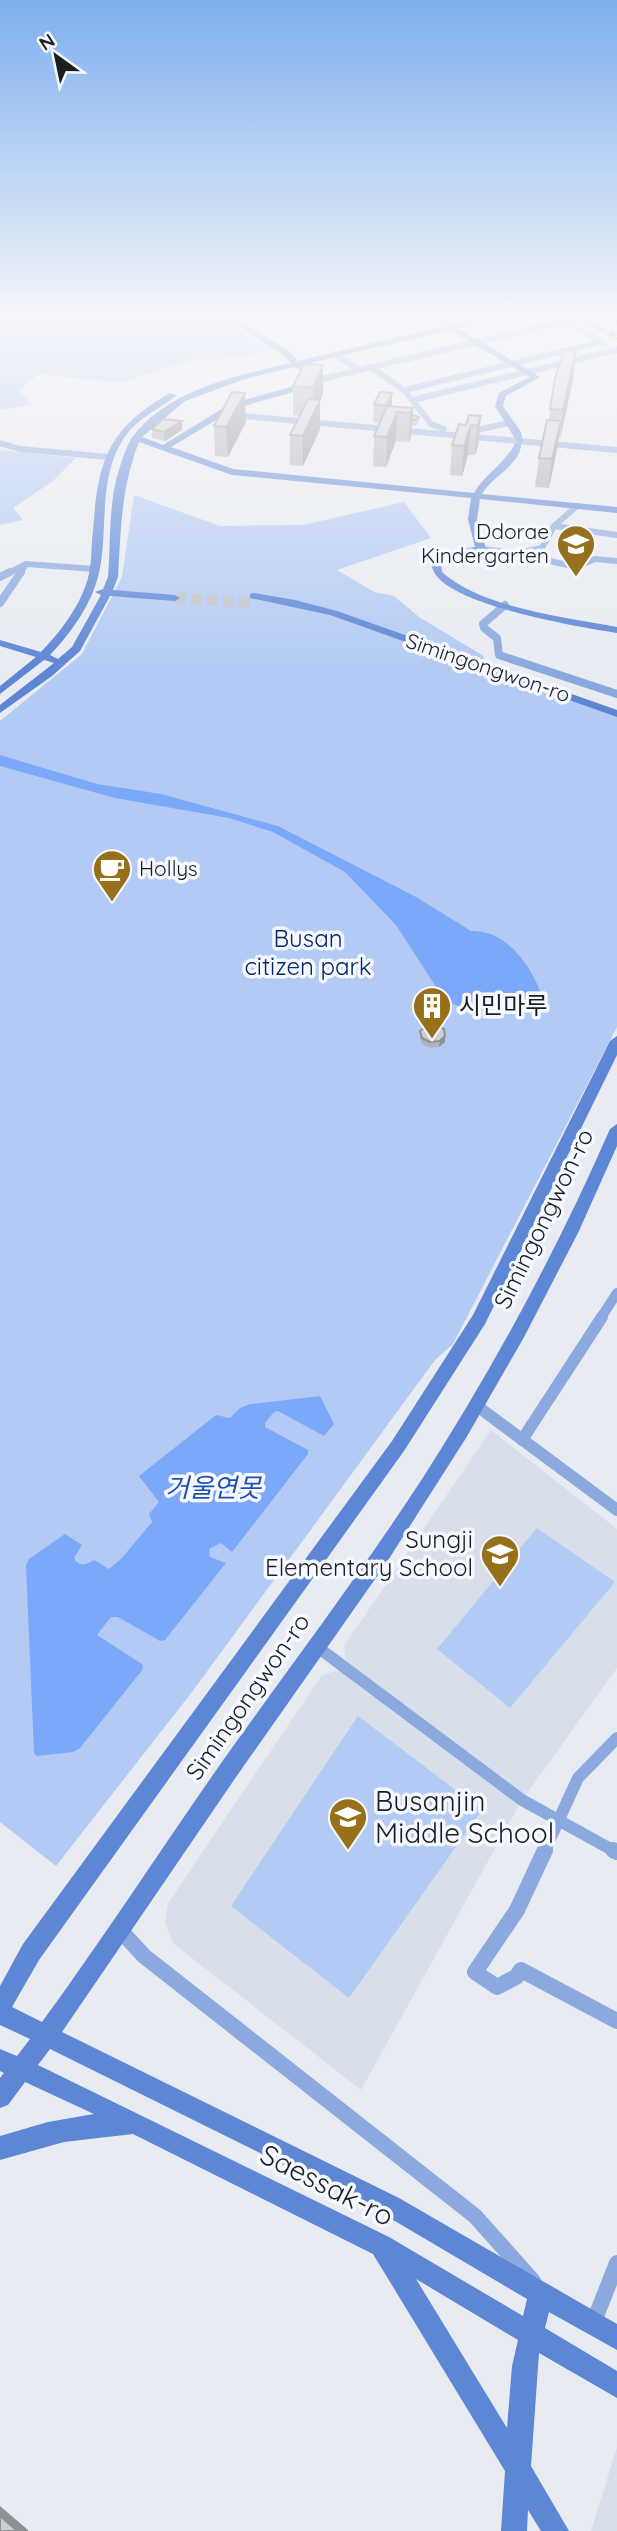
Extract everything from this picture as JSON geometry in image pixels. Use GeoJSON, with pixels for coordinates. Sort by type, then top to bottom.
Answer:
{"type":"FeatureCollection","features":[{"type":"Feature","properties":{"kind":"main road"},"geometry":{"type":"LineString","coordinates":[[0,691],[45,657],[65,631],[89,588],[95,569],[100,487],[109,457],[123,434]]}},
{"type":"Feature","properties":{"kind":"main road"},"geometry":{"type":"LineString","coordinates":[[0,710],[62,663],[76,649],[109,589],[119,491],[123,471],[140,434]]}},
{"type":"Feature","properties":{"kind":"main road"},"geometry":{"type":"LineString","coordinates":[[165,447],[185,434]]}},
{"type":"Feature","properties":{"kind":"main road"},"geometry":{"type":"LineString","coordinates":[[517,434],[519,442],[508,464],[484,484],[470,518],[481,549],[444,555],[436,559],[434,567],[446,583],[505,605],[617,630]]}},
{"type":"Feature","properties":{"kind":"main road"},"geometry":{"type":"LineString","coordinates":[[136,438],[232,471],[617,510]]}},
{"type":"Feature","properties":{"kind":"main road"},"geometry":{"type":"LineString","coordinates":[[89,588],[177,594]]}},
{"type":"Feature","properties":{"kind":"main road","name":"Simingongwon-ro"},"geometry":{"type":"LineString","coordinates":[[253,599],[359,624],[617,714]]}},
{"type":"Feature","properties":{"kind":"main road"},"geometry":{"type":"LineString","coordinates":[[17,646],[47,641],[65,631]]}},
{"type":"Feature","properties":{"kind":"main road"},"geometry":{"type":"LineString","coordinates":[[0,643],[17,646],[62,663]]}},
{"type":"Feature","properties":{"kind":"main road","name":"Simingongwon-ro"},"geometry":{"type":"LineString","coordinates":[[0,2008],[31,1952],[398,1446],[457,1354],[479,1319],[546,1188],[617,1041]]}},
{"type":"Feature","properties":{"kind":"main road","name":"Simingongwon-ro"},"geometry":{"type":"LineString","coordinates":[[0,2097],[46,2036],[398,1530],[477,1406],[529,1315],[584,1208],[617,1129]]}},
{"type":"Feature","properties":{"kind":"main road","name":"Saessak-ro"},"geometry":{"type":"LineString","coordinates":[[0,2013],[391,2206],[617,2338]]}},
{"type":"Feature","properties":{"kind":"main road","name":"Saessak-ro"},"geometry":{"type":"LineString","coordinates":[[0,2060],[23,2068],[381,2245],[617,2385]]}},
{"type":"Feature","properties":{"kind":"main road"},"geometry":{"type":"LineString","coordinates":[[0,2148],[38,2135],[94,2124],[136,2123]]}},
{"type":"Feature","properties":{"kind":"main road"},"geometry":{"type":"LineString","coordinates":[[381,2245],[556,2531]]}},
{"type":"Feature","properties":{"kind":"main road"},"geometry":{"type":"LineString","coordinates":[[513,2531],[524,2365],[541,2292]]}},
{"type":"Feature","properties":{"kind":"street"},"geometry":{"type":"LineString","coordinates":[[457,434],[616,451]]}},
{"type":"Feature","properties":{"kind":"street"},"geometry":{"type":"LineString","coordinates":[[0,443],[20,449],[109,457]]}},
{"type":"Feature","properties":{"kind":"street"},"geometry":{"type":"LineString","coordinates":[[517,553],[542,548],[554,526],[577,506]]}},
{"type":"Feature","properties":{"kind":"street"},"geometry":{"type":"LineString","coordinates":[[554,526],[617,535]]}},
{"type":"Feature","properties":{"kind":"street"},"geometry":{"type":"LineString","coordinates":[[481,549],[517,553],[576,567],[595,559],[617,561]]}},
{"type":"Feature","properties":{"kind":"street"},"geometry":{"type":"LineString","coordinates":[[0,603],[26,564]]}},
{"type":"Feature","properties":{"kind":"street"},"geometry":{"type":"LineString","coordinates":[[0,577],[26,564],[95,569]]}},
{"type":"Feature","properties":{"kind":"street"},"geometry":{"type":"LineString","coordinates":[[505,605],[483,624],[484,628],[497,638],[499,655],[617,695]]}},
{"type":"Feature","properties":{"kind":"street"},"geometry":{"type":"LineString","coordinates":[[522,1440],[617,1293]]}},
{"type":"Feature","properties":{"kind":"street"},"geometry":{"type":"LineString","coordinates":[[477,1406],[617,1510]]}},
{"type":"Feature","properties":{"kind":"street"},"geometry":{"type":"LineString","coordinates":[[316,1646],[522,1800],[617,1852]]}},
{"type":"Feature","properties":{"kind":"street"},"geometry":{"type":"LineString","coordinates":[[617,1738],[578,1778],[517,1910],[475,1972],[497,1987],[516,1977],[521,1970],[617,2021]]}},
{"type":"Feature","properties":{"kind":"street","name":"Saessak-ro"},"geometry":{"type":"LineString","coordinates":[[120,1930],[144,1956],[475,2216],[541,2292]]}},
{"type":"Feature","properties":{"kind":"street"},"geometry":{"type":"LineString","coordinates":[[593,2324],[617,2263]]}},
{"type":"Feature","properties":{"kind":"shaded area"},"geometry":{"type":"Polygon","coordinates":[[[491,1430],[617,1529],[617,1668],[522,1800],[361,2090],[174,1944],[165,1923],[168,1903],[322,1675],[347,1668],[344,1646],[491,1430]]]}},
{"type":"Feature","properties":{"kind":"shaded area"},"geometry":{"type":"Polygon","coordinates":[[[617,2447],[617,2531],[591,2531],[617,2447]]]}},
{"type":"Feature","properties":{"kind":"green space"},"geometry":{"type":"Polygon","coordinates":[[[0,450],[76,458],[53,481],[13,508],[23,520],[0,525],[0,450]]]}},
{"type":"Feature","properties":{"kind":"green space","name":"Busan citizen park"},"geometry":{"type":"Polygon","coordinates":[[[134,495],[220,526],[303,525],[404,502],[431,538],[337,570],[374,592],[394,596],[419,617],[482,655],[498,674],[564,700],[586,700],[617,710],[617,1027],[453,1344],[435,1360],[192,1692],[56,1866],[0,1822],[0,721],[82,654],[122,577],[134,495]]]}},
{"type":"Feature","properties":{"kind":"green space"},"geometry":{"type":"Polygon","coordinates":[[[537,1528],[615,1582],[510,1708],[437,1649],[537,1528]]]}},
{"type":"Feature","properties":{"kind":"green space"},"geometry":{"type":"Polygon","coordinates":[[[358,1716],[482,1810],[349,1998],[231,1906],[358,1716]]]}},
{"type":"Feature","properties":{"kind":"water"},"geometry":{"type":"Polygon","coordinates":[[[0,755],[97,784],[161,794],[278,826],[416,897],[471,931],[485,932],[508,944],[533,976],[544,1001],[528,1001],[497,1013],[467,1010],[449,1002],[438,990],[396,925],[345,872],[273,832],[229,818],[115,798],[0,766],[0,755]]]}},
{"type":"Feature","properties":{"kind":"water","name":"거울연못"},"geometry":{"type":"Polygon","coordinates":[[[320,1396],[334,1424],[324,1436],[278,1411],[265,1423],[265,1427],[308,1450],[308,1454],[232,1552],[221,1543],[209,1549],[210,1557],[226,1563],[165,1640],[160,1641],[118,1617],[111,1617],[97,1635],[142,1664],[143,1669],[80,1748],[73,1752],[37,1756],[34,1753],[26,1566],[29,1559],[65,1534],[82,1545],[74,1558],[78,1563],[85,1564],[94,1560],[109,1569],[121,1559],[152,1522],[149,1514],[159,1502],[139,1476],[216,1415],[230,1418],[240,1408],[251,1404],[320,1396]]]}},
{"type":"Feature","properties":{"kind":"building"},"geometry":{"type":"Polygon","coordinates":[[[375,434],[388,434],[387,437],[375,434]]]}},
{"type":"Feature","properties":{"kind":"building"},"geometry":{"type":"Polygon","coordinates":[[[456,434],[468,434],[464,446],[452,445],[456,434]]]}},
{"type":"Feature","properties":{"kind":"building"},"geometry":{"type":"Polygon","coordinates":[[[544,434],[558,434],[552,459],[539,458],[544,434]]]}},
{"type":"Feature","properties":{"kind":"building"},"geometry":{"type":"Polygon","coordinates":[[[436,1025],[444,1029],[445,1036],[440,1041],[430,1042],[422,1038],[420,1031],[426,1026],[436,1025]]]}},
{"type":"Feature","properties":{"kind":"building"},"geometry":{"type":"Polygon","coordinates":[[[0,2516],[17,2531],[0,2531],[0,2516]]]}},
{"type":"Feature","properties":{"kind":"tunnel"},"geometry":{"type":"LineString","coordinates":[[175,598],[251,603]]}},
{"type":"Feature","properties":{"kind":"place","name":"Ddorae Kindergarten"},"geometry":{"type":"Point","coordinates":[576,578]}},
{"type":"Feature","properties":{"kind":"place","name":"Hollys"},"geometry":{"type":"Point","coordinates":[112,903]}},
{"type":"Feature","properties":{"kind":"place","name":"시민마루"},"geometry":{"type":"Point","coordinates":[432,1040]}},
{"type":"Feature","properties":{"kind":"place","name":"Sungji Elementary School"},"geometry":{"type":"Point","coordinates":[500,1588]}},
{"type":"Feature","properties":{"kind":"place","name":"Busanjin Middle School"},"geometry":{"type":"Point","coordinates":[348,1851]}}]}
